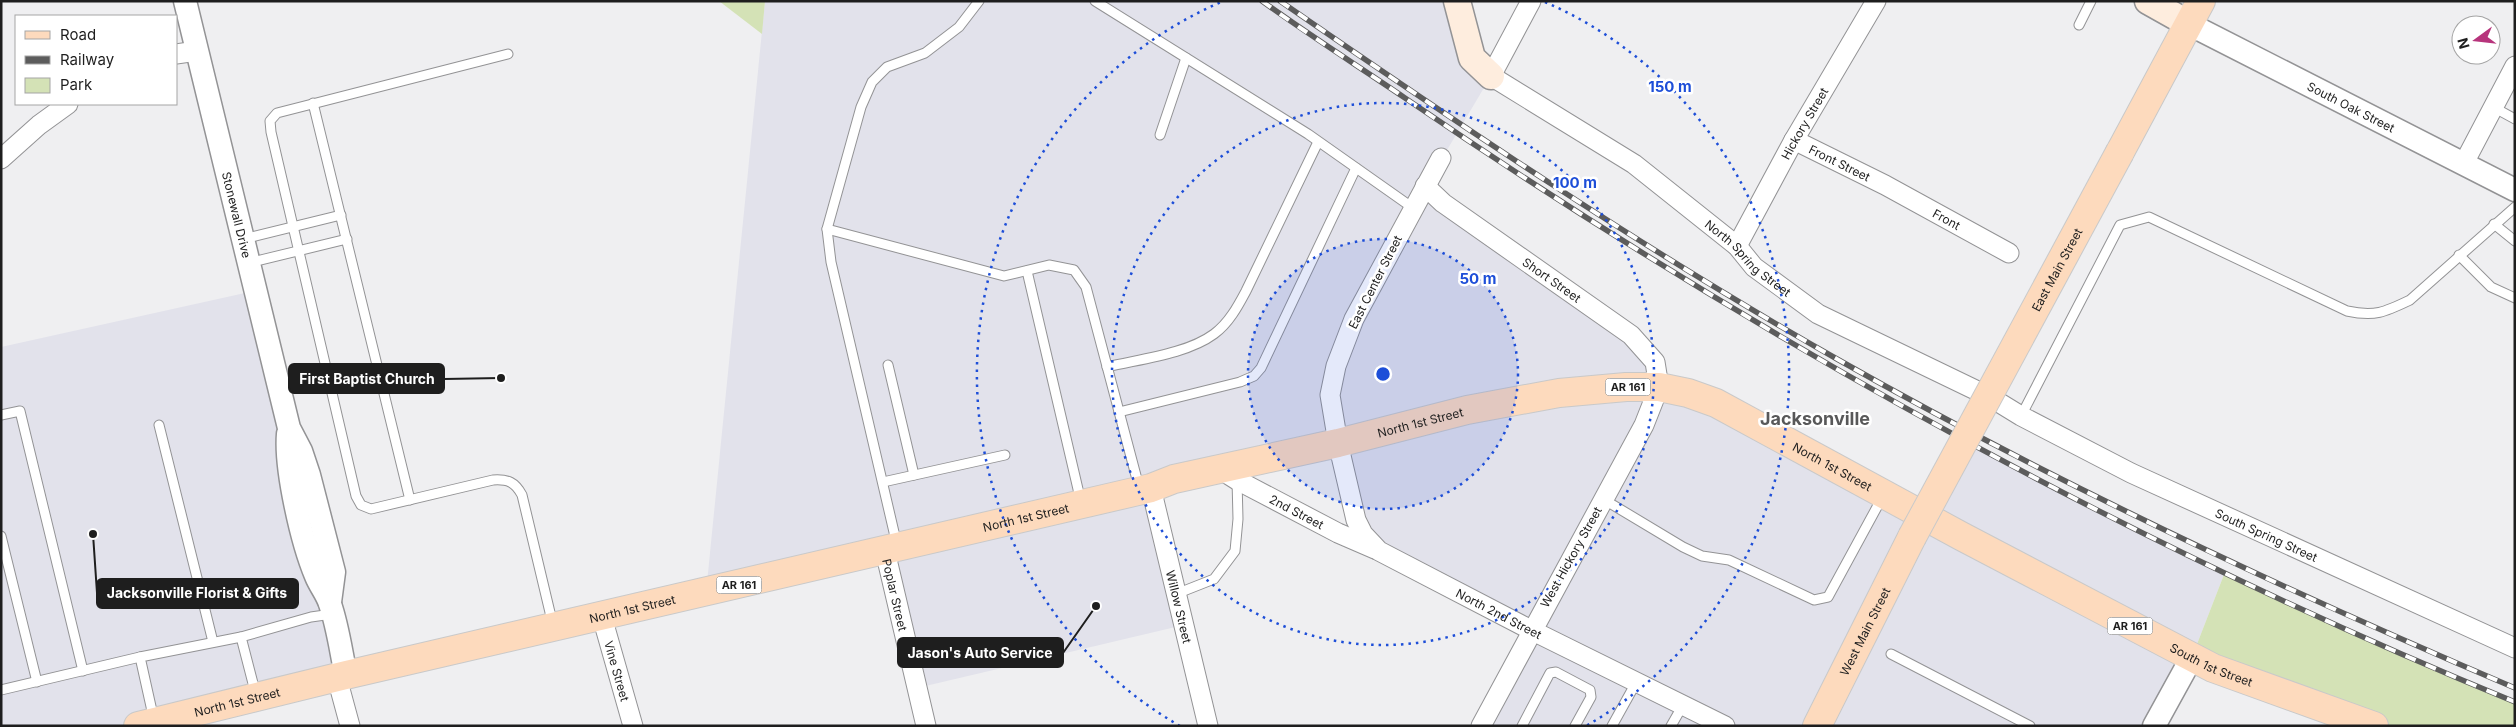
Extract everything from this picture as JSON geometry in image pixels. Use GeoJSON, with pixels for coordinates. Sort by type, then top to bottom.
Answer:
{"type":"FeatureCollection","features":[{"type":"Feature","properties":{"kind":"main road"},"geometry":{"type":"LineString","coordinates":[[1457,1],[1472,58],[1491,76]]}},
{"type":"Feature","properties":{"kind":"main road"},"geometry":{"type":"LineString","coordinates":[[2148,1],[2195,13]]}},
{"type":"Feature","properties":{"kind":"main road","name":"East Main Street"},"geometry":{"type":"LineString","coordinates":[[1912,537],[2195,13]]}},
{"type":"Feature","properties":{"kind":"main road","name":"North 1st Street"},"geometry":{"type":"LineString","coordinates":[[146,724],[342,676],[1146,489],[1174,479],[1228,474],[1338,443],[1494,404],[1559,393],[1626,387],[1659,387],[1688,393],[1716,403],[1890,498]]}},
{"type":"Feature","properties":{"kind":"main road","name":"South 1st Street"},"geometry":{"type":"LineString","coordinates":[[1890,498],[2103,612],[2213,668],[2374,726]]}},
{"type":"Feature","properties":{"kind":"main road","name":"West Main Street"},"geometry":{"type":"LineString","coordinates":[[1817,726],[1912,537]]}},
{"type":"Feature","properties":{"kind":"street","name":"Stonewall Drive"},"geometry":{"type":"LineString","coordinates":[[185,1],[187,52],[242,239],[289,428],[301,451],[309,475],[334,572],[331,608],[342,676]]}},
{"type":"Feature","properties":{"kind":"street"},"geometry":{"type":"LineString","coordinates":[[1491,76],[1532,1]]}},
{"type":"Feature","properties":{"kind":"street","name":"Hickory Street"},"geometry":{"type":"LineString","coordinates":[[1737,246],[1794,140],[1876,1]]}},
{"type":"Feature","properties":{"kind":"street","name":"South Oak Street"},"geometry":{"type":"LineString","coordinates":[[2195,13],[2515,190]]}},
{"type":"Feature","properties":{"kind":"street"},"geometry":{"type":"LineString","coordinates":[[2464,163],[2515,66]]}},
{"type":"Feature","properties":{"kind":"street","name":"North Spring Street"},"geometry":{"type":"LineString","coordinates":[[1491,76],[1634,164],[1737,246],[1754,267],[1818,314],[1990,397],[2021,416]]}},
{"type":"Feature","properties":{"kind":"street"},"geometry":{"type":"LineString","coordinates":[[1,159],[39,125],[67,105]]}},
{"type":"Feature","properties":{"kind":"street","name":"Front Street"},"geometry":{"type":"LineString","coordinates":[[1794,140],[1885,185]]}},
{"type":"Feature","properties":{"kind":"street","name":"East Center Street"},"geometry":{"type":"LineString","coordinates":[[1338,443],[1330,395],[1336,366],[1368,290],[1441,158]]}},
{"type":"Feature","properties":{"kind":"street","name":"Front"},"geometry":{"type":"LineString","coordinates":[[1885,185],[2009,253]]}},
{"type":"Feature","properties":{"kind":"street","name":"Short Street"},"geometry":{"type":"LineString","coordinates":[[1425,186],[1442,203],[1631,335],[1655,362],[1659,387]]}},
{"type":"Feature","properties":{"kind":"street","name":"West Hickory Street"},"geometry":{"type":"LineString","coordinates":[[1480,726],[1644,425],[1659,387]]}},
{"type":"Feature","properties":{"kind":"street","name":"South Spring Street"},"geometry":{"type":"LineString","coordinates":[[2021,416],[2131,473],[2515,648]]}},
{"type":"Feature","properties":{"kind":"street","name":"North 2nd Street"},"geometry":{"type":"LineString","coordinates":[[1338,443],[1356,520],[1363,534],[1379,551],[1531,630],[1725,726]]}},
{"type":"Feature","properties":{"kind":"street","name":"2nd Street"},"geometry":{"type":"LineString","coordinates":[[1228,474],[1338,532],[1379,551]]}},
{"type":"Feature","properties":{"kind":"street","name":"Willow Street"},"geometry":{"type":"LineString","coordinates":[[1146,489],[1176,594],[1208,726]]}},
{"type":"Feature","properties":{"kind":"street","name":"Poplar Street"},"geometry":{"type":"LineString","coordinates":[[892,549],[926,726]]}},
{"type":"Feature","properties":{"kind":"street","name":"Vine Street"},"geometry":{"type":"LineString","coordinates":[[602,617],[633,726]]}},
{"type":"Feature","properties":{"kind":"street"},"geometry":{"type":"LineString","coordinates":[[2154,726],[2192,657]]}},
{"type":"Feature","properties":{"kind":"street"},"geometry":{"type":"LineString","coordinates":[[342,676],[350,726]]}},
{"type":"Feature","properties":{"kind":"lane"},"geometry":{"type":"LineString","coordinates":[[892,549],[883,482],[832,262],[827,229],[861,107],[872,82],[887,67],[925,53],[959,28],[979,1]]}},
{"type":"Feature","properties":{"kind":"lane"},"geometry":{"type":"LineString","coordinates":[[1095,1],[1318,142],[1413,208]]}},
{"type":"Feature","properties":{"kind":"lane"},"geometry":{"type":"LineString","coordinates":[[2079,25],[2091,1]]}},
{"type":"Feature","properties":{"kind":"lane"},"geometry":{"type":"LineString","coordinates":[[508,54],[277,112],[270,121],[270,132],[356,496],[361,505],[371,509],[493,480],[507,479],[517,485],[522,495],[553,628]]}},
{"type":"Feature","properties":{"kind":"lane"},"geometry":{"type":"LineString","coordinates":[[1160,135],[1186,58]]}},
{"type":"Feature","properties":{"kind":"lane"},"geometry":{"type":"LineString","coordinates":[[313,103],[410,500]]}},
{"type":"Feature","properties":{"kind":"lane"},"geometry":{"type":"LineString","coordinates":[[2492,107],[2515,119]]}},
{"type":"Feature","properties":{"kind":"lane"},"geometry":{"type":"LineString","coordinates":[[1108,367],[1192,346],[1221,328],[1234,313],[1246,291],[1318,142]]}},
{"type":"Feature","properties":{"kind":"lane"},"geometry":{"type":"LineString","coordinates":[[1119,412],[1240,382],[1254,376],[1261,368],[1356,168]]}},
{"type":"Feature","properties":{"kind":"lane"},"geometry":{"type":"LineString","coordinates":[[2021,416],[2120,225],[2149,216],[2347,311],[2368,315],[2391,309],[2410,300],[2515,207]]}},
{"type":"Feature","properties":{"kind":"lane"},"geometry":{"type":"LineString","coordinates":[[242,239],[341,215]]}},
{"type":"Feature","properties":{"kind":"lane"},"geometry":{"type":"LineString","coordinates":[[2494,224],[2515,241]]}},
{"type":"Feature","properties":{"kind":"lane"},"geometry":{"type":"LineString","coordinates":[[827,229],[1004,276],[1049,265],[1074,270],[1086,287],[1119,412],[1146,489]]}},
{"type":"Feature","properties":{"kind":"lane"},"geometry":{"type":"LineString","coordinates":[[248,263],[347,239]]}},
{"type":"Feature","properties":{"kind":"lane"},"geometry":{"type":"LineString","coordinates":[[2459,255],[2491,287],[2515,298]]}},
{"type":"Feature","properties":{"kind":"lane"},"geometry":{"type":"LineString","coordinates":[[1027,271],[1081,503]]}},
{"type":"Feature","properties":{"kind":"lane"},"geometry":{"type":"LineString","coordinates":[[888,365],[914,475]]}},
{"type":"Feature","properties":{"kind":"lane"},"geometry":{"type":"LineString","coordinates":[[1,415],[20,411],[83,671]]}},
{"type":"Feature","properties":{"kind":"lane"},"geometry":{"type":"LineString","coordinates":[[159,425],[213,642]]}},
{"type":"Feature","properties":{"kind":"lane"},"geometry":{"type":"LineString","coordinates":[[883,482],[1005,455]]}},
{"type":"Feature","properties":{"kind":"lane"},"geometry":{"type":"LineString","coordinates":[[1176,594],[1214,579],[1235,551],[1228,474]]}},
{"type":"Feature","properties":{"kind":"lane"},"geometry":{"type":"LineString","coordinates":[[1603,499],[1683,547],[1702,556],[1729,560],[1814,600],[1828,597],[1890,498]]}},
{"type":"Feature","properties":{"kind":"lane"},"geometry":{"type":"LineString","coordinates":[[1,536],[37,682]]}},
{"type":"Feature","properties":{"kind":"lane"},"geometry":{"type":"LineString","coordinates":[[1,690],[140,657],[241,637],[310,618],[331,608]]}},
{"type":"Feature","properties":{"kind":"lane"},"geometry":{"type":"LineString","coordinates":[[241,637],[256,698]]}},
{"type":"Feature","properties":{"kind":"lane"},"geometry":{"type":"LineString","coordinates":[[1891,654],[2030,726]]}},
{"type":"Feature","properties":{"kind":"lane"},"geometry":{"type":"LineString","coordinates":[[140,657],[146,724]]}},
{"type":"Feature","properties":{"kind":"lane"},"geometry":{"type":"LineString","coordinates":[[1522,726],[1550,673],[1556,672],[1590,690],[1591,697],[1575,726]]}},
{"type":"Feature","properties":{"kind":"lane"},"geometry":{"type":"LineString","coordinates":[[1612,726],[1637,681]]}},
{"type":"Feature","properties":{"kind":"lane"},"geometry":{"type":"LineString","coordinates":[[1670,726],[1682,705]]}},
{"type":"Feature","properties":{"kind":"shaded area"},"geometry":{"type":"Polygon","coordinates":[[[765,1],[1262,1],[1386,85],[1267,1],[1457,1],[1491,76],[1425,187],[1631,335],[1659,386],[1921,518],[1963,441],[2225,572],[2192,657],[2154,726],[1480,726],[1531,630],[1363,534],[1339,443],[1151,488],[1184,625],[917,688],[885,551],[706,593],[765,1]]]}},
{"type":"Feature","properties":{"kind":"shaded area"},"geometry":{"type":"Polygon","coordinates":[[[254,291],[346,675],[138,726],[1,726],[1,347],[254,291]]]}},
{"type":"Feature","properties":{"kind":"green space"},"geometry":{"type":"Polygon","coordinates":[[[719,1],[765,1],[762,34],[719,1]]]}},
{"type":"Feature","properties":{"kind":"green space"},"geometry":{"type":"Polygon","coordinates":[[[2225,572],[2355,633],[2515,702],[2515,726],[2374,726],[2192,657],[2225,572]]]}},
{"type":"Feature","properties":{"kind":"railway"},"geometry":{"type":"LineString","coordinates":[[1262,1],[1537,186],[1806,352],[1944,429],[2084,503],[2226,574],[2369,640],[2515,702]]}},
{"type":"Feature","properties":{"kind":"railway"},"geometry":{"type":"LineString","coordinates":[[1280,1],[1416,94],[1624,231],[1765,317],[1919,405],[2086,492],[2256,574],[2515,688]]}},
{"type":"Feature","properties":{"kind":"place","name":"First Baptist Church"},"geometry":{"type":"Point","coordinates":[501,378]}},
{"type":"Feature","properties":{"kind":"place","name":"Jacksonville Florist & Gifts"},"geometry":{"type":"Point","coordinates":[93,534]}},
{"type":"Feature","properties":{"kind":"place","name":"Jason's Auto Service"},"geometry":{"type":"Point","coordinates":[1096,606]}},
{"type":"Feature","properties":{"kind":"district","name":"Jacksonville"},"geometry":{"type":"Point","coordinates":[1815,418]}}]}
